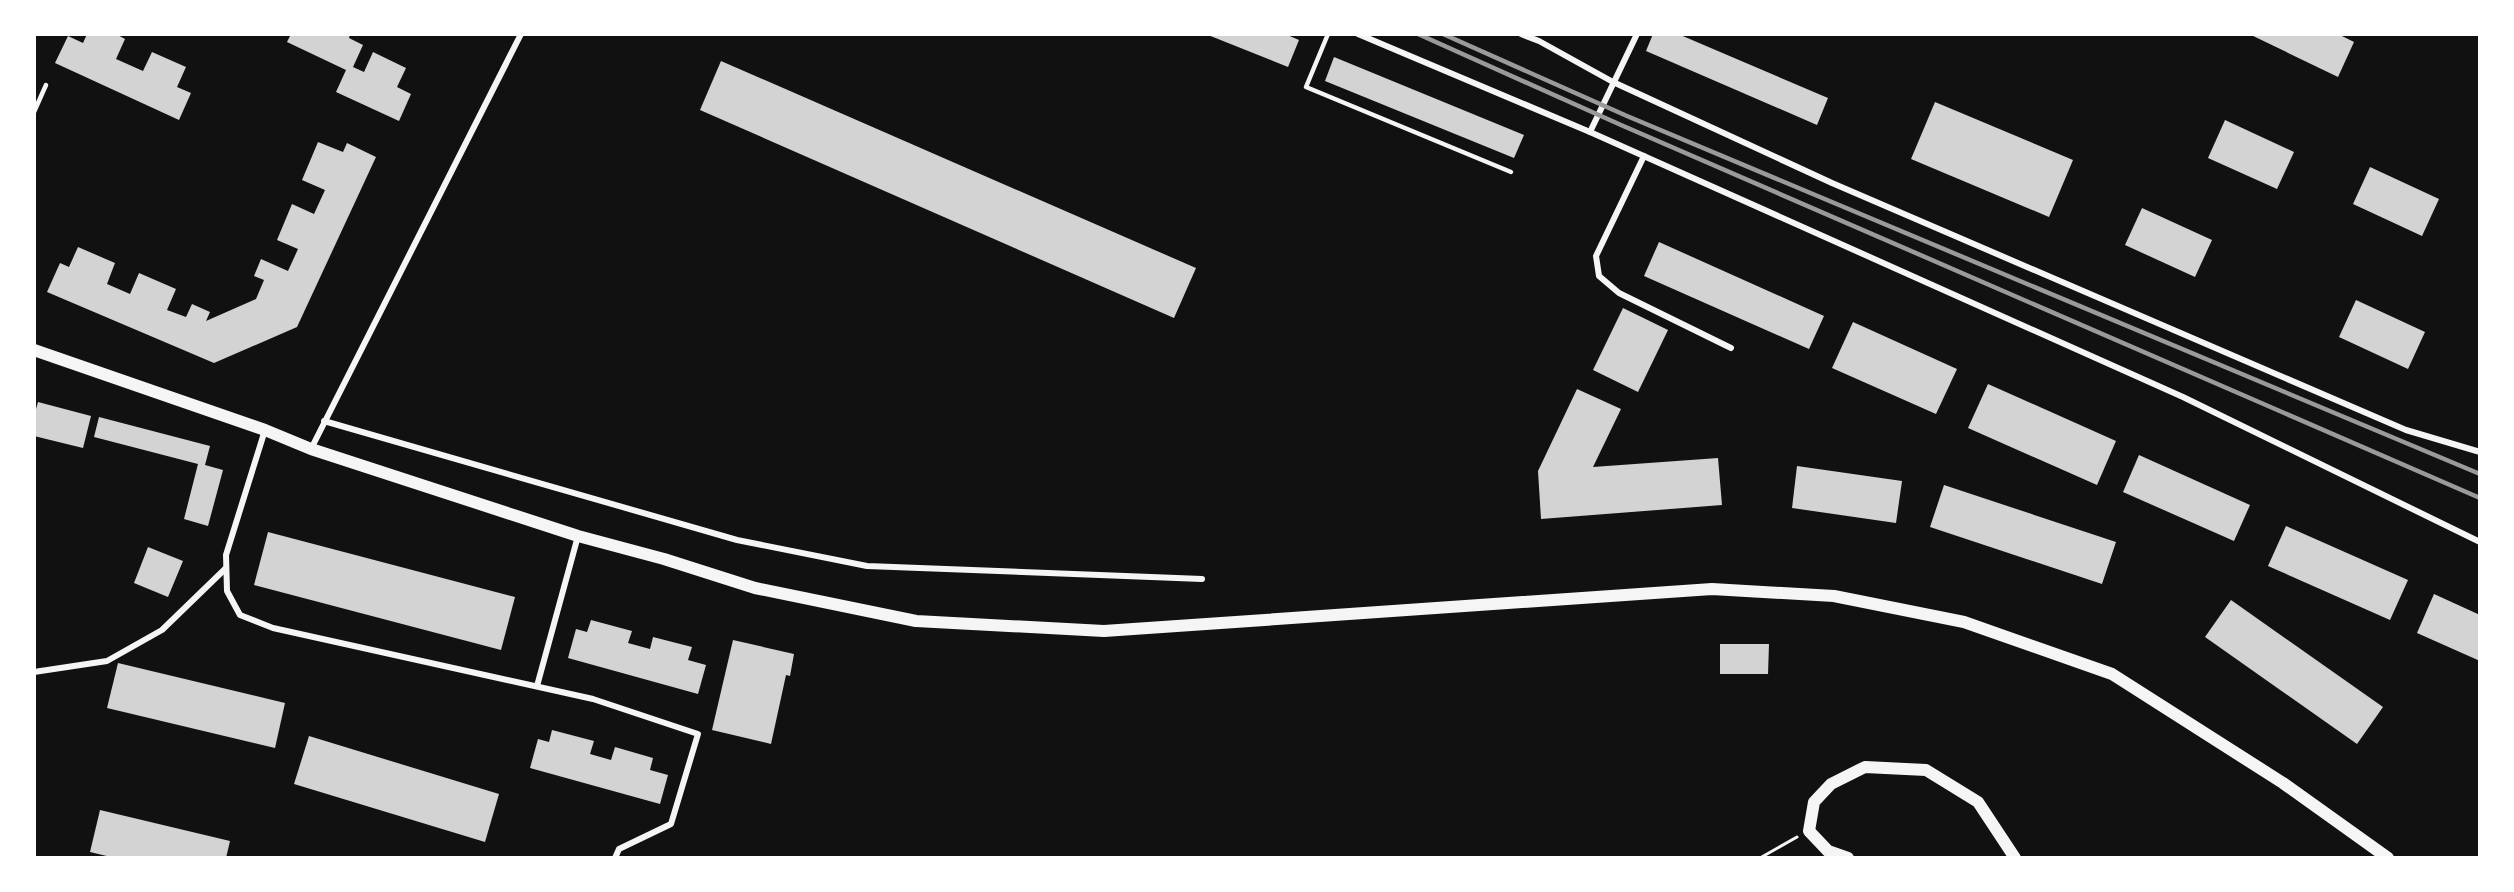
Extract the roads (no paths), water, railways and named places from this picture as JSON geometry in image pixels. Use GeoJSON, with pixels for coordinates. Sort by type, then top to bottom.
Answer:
{"type":"FeatureCollection","features":[{"type":"Feature","properties":{"kind":"main road"},"geometry":{"type":"LineString","coordinates":[[34,350],[266,430],[311,449],[578,536],[664,559],[755,588],[916,621],[1104,631],[1712,589],[1834,596],[1964,622],[2112,674],[2283,783],[2388,858]]}},
{"type":"Feature","properties":{"kind":"main road"},"geometry":{"type":"LineString","coordinates":[[1848,858],[1828,850],[1809,831],[1814,802],[1831,784],[1865,767],[1926,770],[1978,802],[2015,858]]}},
{"type":"Feature","properties":{"kind":"street"},"geometry":{"type":"LineString","coordinates":[[311,449],[491,99],[522,34]]}},
{"type":"Feature","properties":{"kind":"street"},"geometry":{"type":"LineString","coordinates":[[1358,34],[1590,132],[2183,398],[2480,542]]}},
{"type":"Feature","properties":{"kind":"street"},"geometry":{"type":"LineString","coordinates":[[1521,34],[1539,41],[1613,82],[1832,183],[2406,430],[2480,452]]}},
{"type":"Feature","properties":{"kind":"street"},"geometry":{"type":"LineString","coordinates":[[1590,132],[1636,34]]}},
{"type":"Feature","properties":{"kind":"street"},"geometry":{"type":"LineString","coordinates":[[1644,156],[1596,256],[1599,276],[1619,293],[1731,348]]}},
{"type":"Feature","properties":{"kind":"street"},"geometry":{"type":"LineString","coordinates":[[324,421],[737,540],[867,566],[1202,579]]}},
{"type":"Feature","properties":{"kind":"street"},"geometry":{"type":"LineString","coordinates":[[266,430],[226,555],[227,591],[240,615],[273,628],[593,699],[698,734],[671,824],[619,849],[615,858]]}},
{"type":"Feature","properties":{"kind":"street"},"geometry":{"type":"LineString","coordinates":[[537,686],[578,536]]}},
{"type":"Feature","properties":{"kind":"street"},"geometry":{"type":"LineString","coordinates":[[34,672],[107,661],[162,630],[226,568]]}},
{"type":"Feature","properties":{"kind":"lane"},"geometry":{"type":"LineString","coordinates":[[1328,34],[1306,87],[1511,172]]}},
{"type":"Feature","properties":{"kind":"lane"},"geometry":{"type":"LineString","coordinates":[[34,112],[46,85]]}},
{"type":"Feature","properties":{"kind":"railway"},"geometry":{"type":"LineString","coordinates":[[1418,34],[1621,125],[2480,498]]}},
{"type":"Feature","properties":{"kind":"railway"},"geometry":{"type":"LineString","coordinates":[[1443,34],[1627,116],[2480,474]]}}]}
